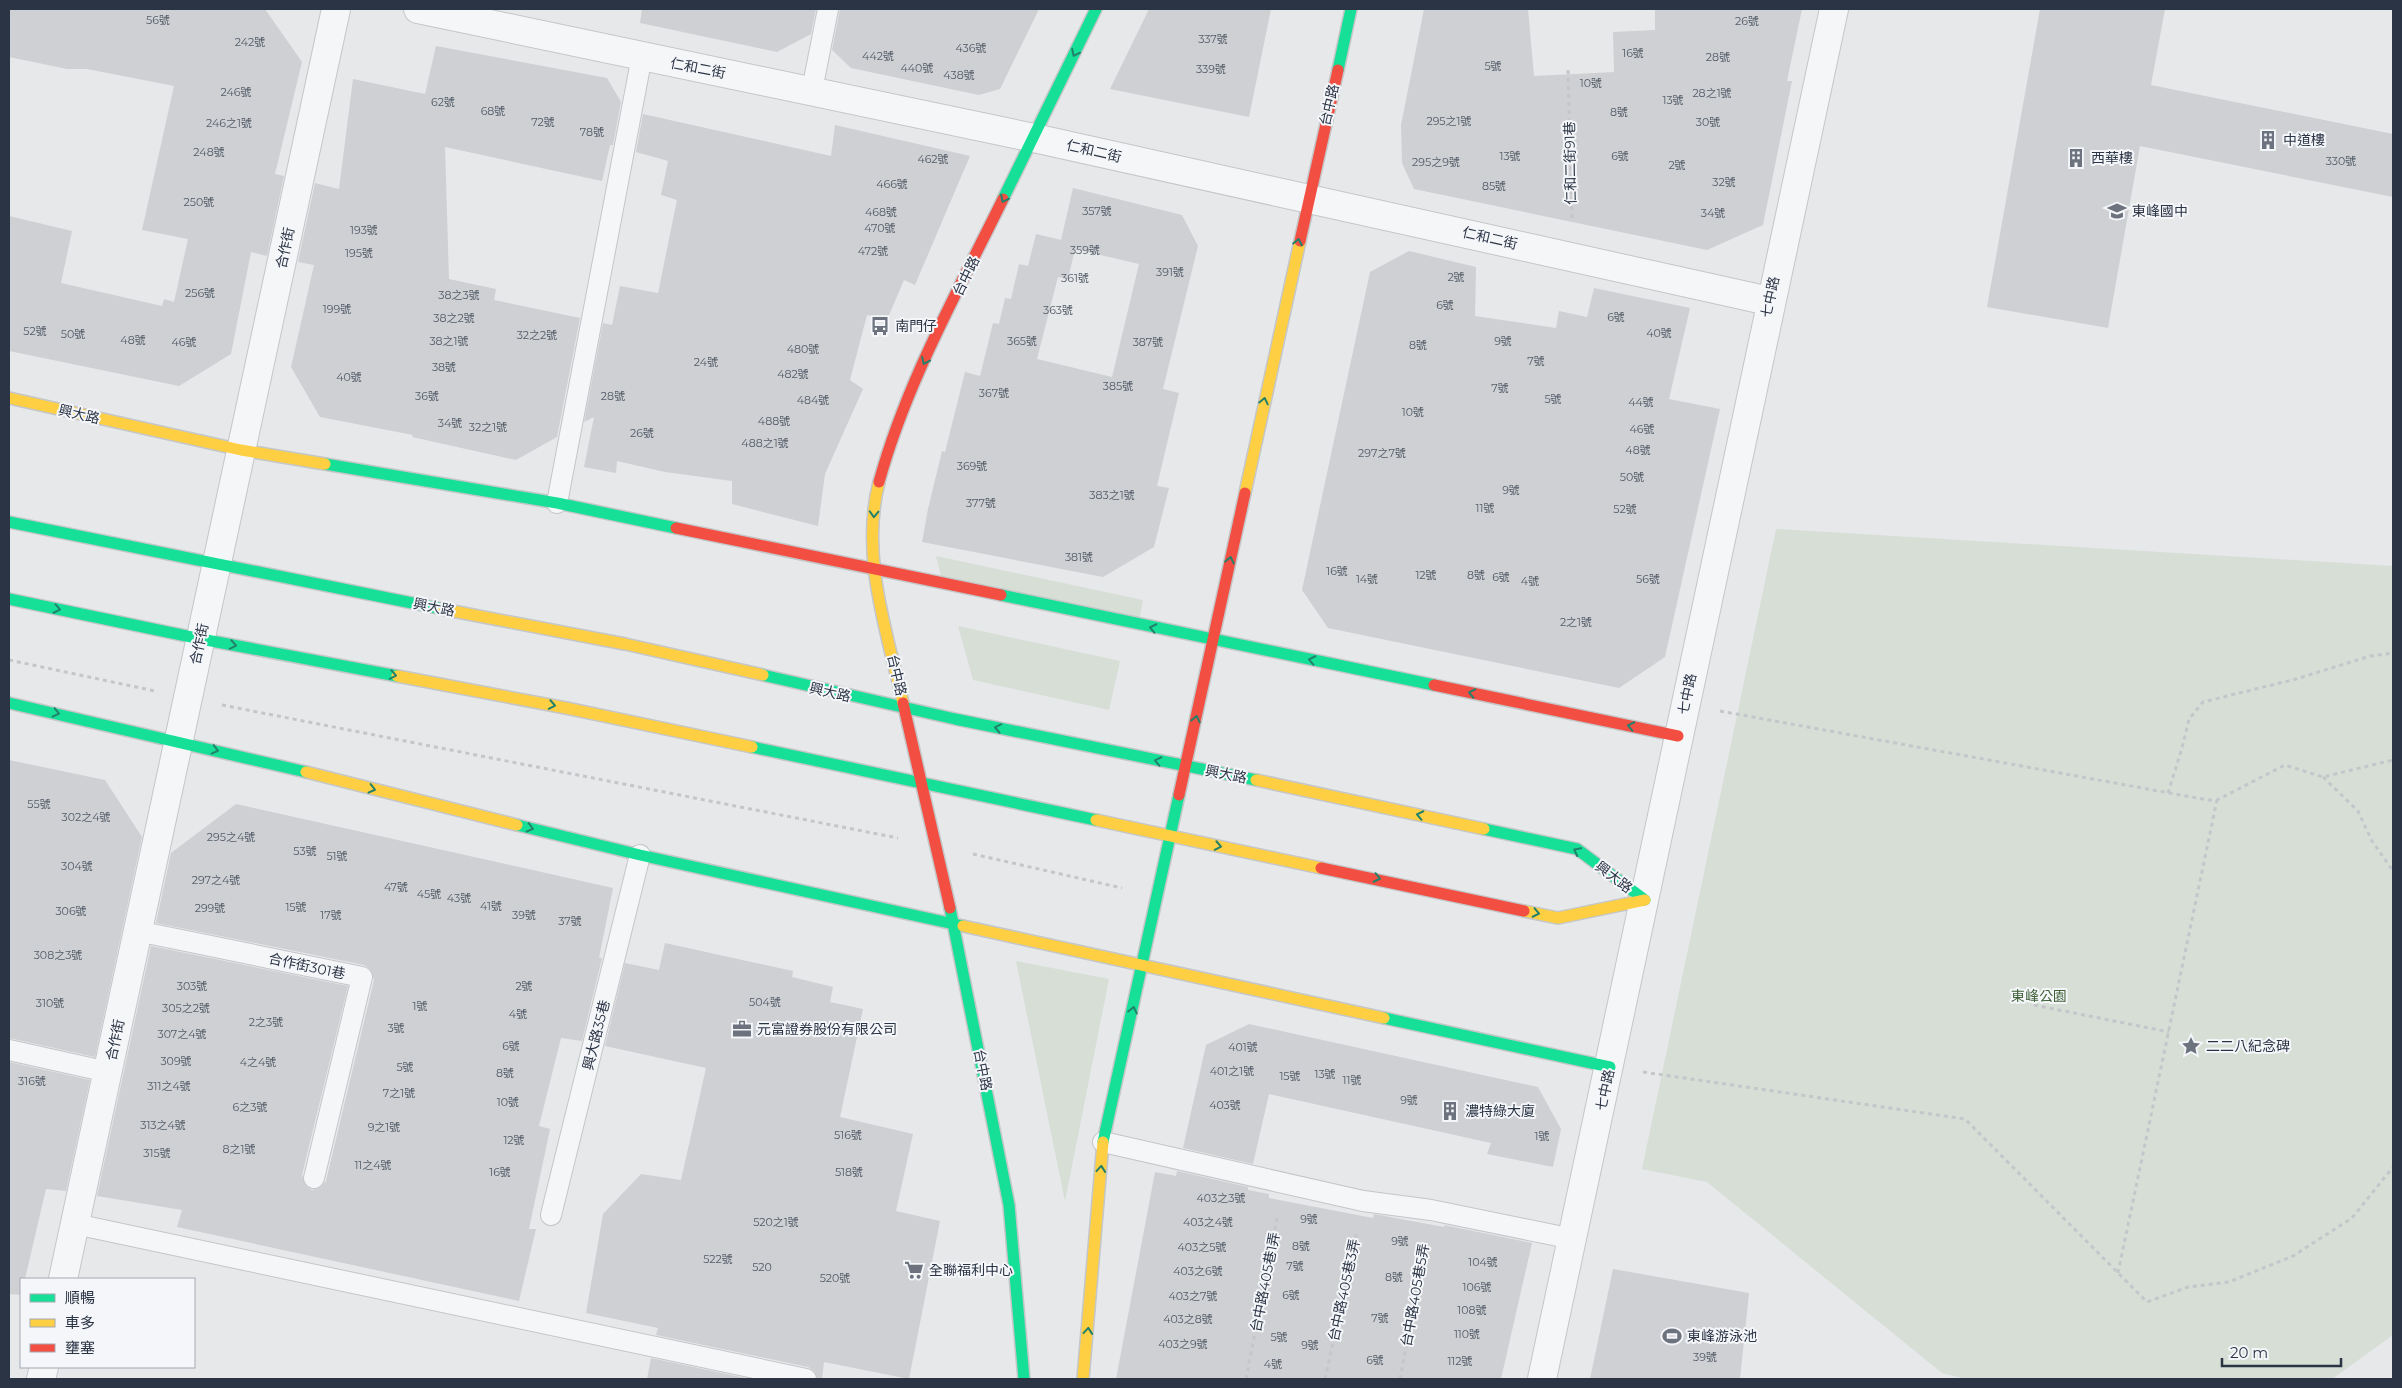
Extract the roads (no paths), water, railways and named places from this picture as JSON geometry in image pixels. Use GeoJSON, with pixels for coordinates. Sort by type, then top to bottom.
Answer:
{"type":"FeatureCollection","features":[{"type":"Feature","properties":{"kind":"street","name":"合作街"},"geometry":{"type":"LineString","coordinates":[[63,1278],[336,9]]}},
{"type":"Feature","properties":{"kind":"street","name":"仁和二街"},"geometry":{"type":"LineString","coordinates":[[418,9],[812,90],[1769,301]]}},
{"type":"Feature","properties":{"kind":"street","name":"台中路"},"geometry":{"type":"LineString","coordinates":[[1024,1379],[1009,1205],[954,925],[873,570],[874,503],[887,454],[924,361],[1096,9]]}},
{"type":"Feature","properties":{"kind":"street","name":"台中路"},"geometry":{"type":"LineString","coordinates":[[1083,1379],[1104,1142],[1308,198],[1351,9]]}},
{"type":"Feature","properties":{"kind":"street","name":"七中路"},"geometry":{"type":"LineString","coordinates":[[1542,1379],[1610,1067],[1769,301],[1834,9]]}},
{"type":"Feature","properties":{"kind":"street","name":"興大路"},"geometry":{"type":"LineString","coordinates":[[9,398],[241,450],[557,503],[1678,736]]}},
{"type":"Feature","properties":{"kind":"street","name":"興大路"},"geometry":{"type":"LineString","coordinates":[[9,522],[217,565],[615,642],[904,708],[1311,791],[1577,849],[1645,900]]}},
{"type":"Feature","properties":{"kind":"street","name":"興大路"},"geometry":{"type":"LineString","coordinates":[[9,599],[200,638],[566,708],[1558,918],[1645,900]]}},
{"type":"Feature","properties":{"kind":"street"},"geometry":{"type":"LineString","coordinates":[[9,703],[179,741],[640,855],[1610,1067]]}},
{"type":"Feature","properties":{"kind":"lane"},"geometry":{"type":"LineString","coordinates":[[812,90],[828,9]]}},
{"type":"Feature","properties":{"kind":"lane"},"geometry":{"type":"LineString","coordinates":[[557,503],[642,56]]}},
{"type":"Feature","properties":{"kind":"lane","name":"興大路35巷"},"geometry":{"type":"LineString","coordinates":[[551,1215],[640,855]]}},
{"type":"Feature","properties":{"kind":"lane","name":"合作街301巷"},"geometry":{"type":"LineString","coordinates":[[137,931],[362,977],[314,1178]]}},
{"type":"Feature","properties":{"kind":"lane"},"geometry":{"type":"LineString","coordinates":[[9,1050],[108,1072]]}},
{"type":"Feature","properties":{"kind":"lane"},"geometry":{"type":"LineString","coordinates":[[1104,1142],[1363,1201],[1431,1210],[1573,1239]]}},
{"type":"Feature","properties":{"kind":"lane"},"geometry":{"type":"LineString","coordinates":[[75,1224],[806,1379]]}},
{"type":"Feature","properties":{"kind":"place","name":"中道樓"},"geometry":{"type":"Point","coordinates":[2268,140]}},
{"type":"Feature","properties":{"kind":"place","name":"西華樓"},"geometry":{"type":"Point","coordinates":[2076,158]}},
{"type":"Feature","properties":{"kind":"place","name":"東峰國中"},"geometry":{"type":"Point","coordinates":[2117,211]}},
{"type":"Feature","properties":{"kind":"place","name":"南門仔"},"geometry":{"type":"Point","coordinates":[880,326]}},
{"type":"Feature","properties":{"kind":"place","name":"元富證券股份有限公司"},"geometry":{"type":"Point","coordinates":[742,1029]}},
{"type":"Feature","properties":{"kind":"place","name":"二二八紀念碑"},"geometry":{"type":"Point","coordinates":[2191,1046]}},
{"type":"Feature","properties":{"kind":"place","name":"濃特綠大廈"},"geometry":{"type":"Point","coordinates":[1450,1111]}},
{"type":"Feature","properties":{"kind":"place","name":"全聯福利中心"},"geometry":{"type":"Point","coordinates":[914,1270]}},
{"type":"Feature","properties":{"kind":"place","name":"東峰游泳池"},"geometry":{"type":"Point","coordinates":[1672,1336]}},
{"type":"Feature","properties":{"kind":"park label","name":"東峰公園"},"geometry":{"type":"Point","coordinates":[2039,996]}}]}
